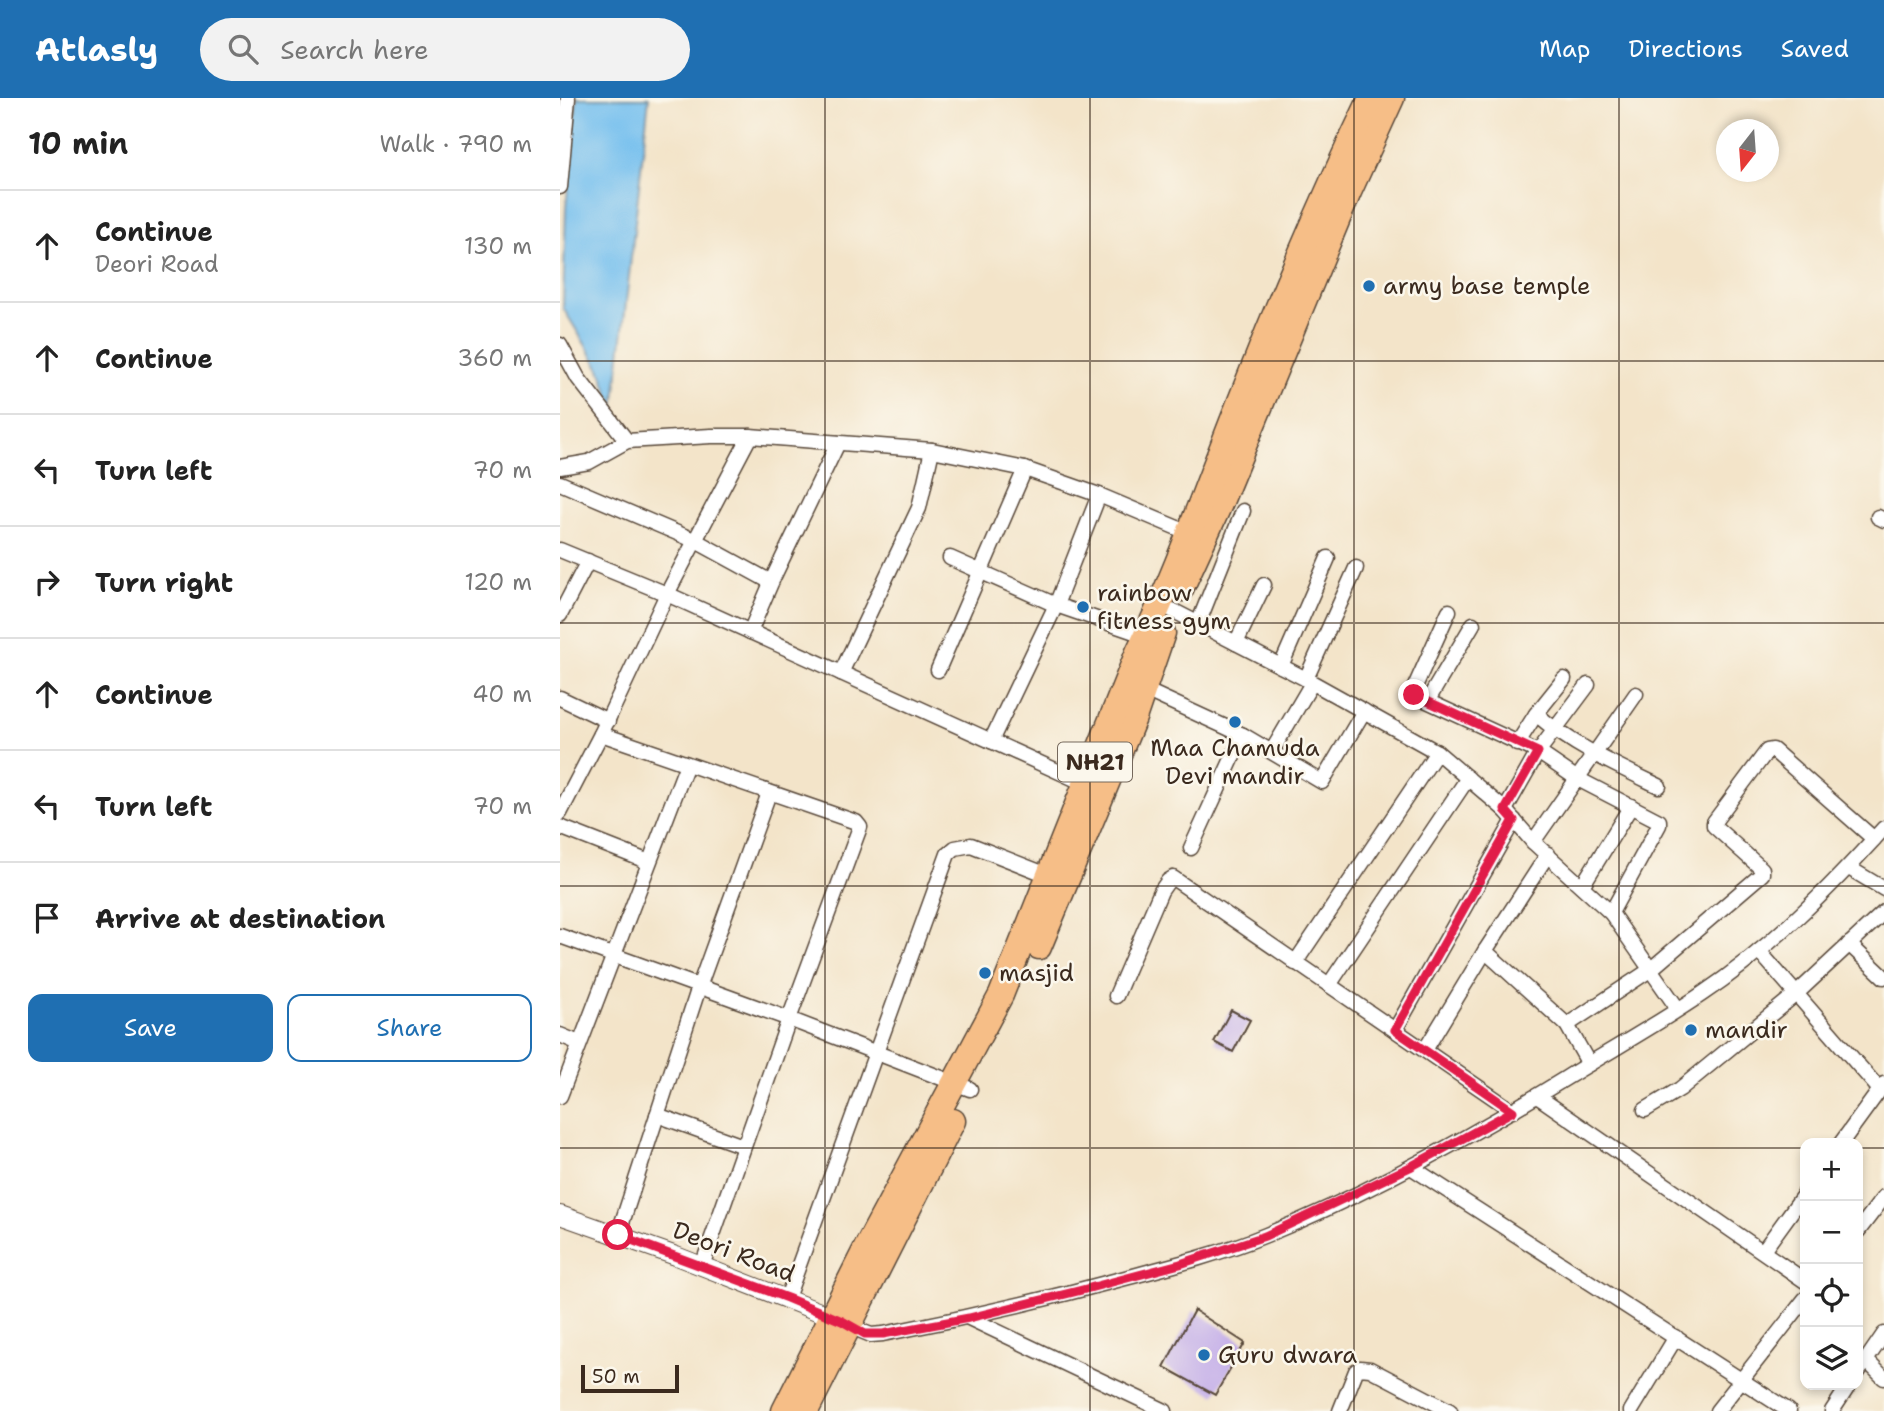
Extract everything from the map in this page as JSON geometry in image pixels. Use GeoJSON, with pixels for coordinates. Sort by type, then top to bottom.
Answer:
{"type":"FeatureCollection","features":[{"type":"Feature","properties":{"kind":"highway","name":"NH21"},"geometry":{"type":"LineString","coordinates":[[806,1411],[868,1244],[963,1086],[1057,906],[1172,610],[1209,485],[1243,392],[1322,200],[1371,98]]}},
{"type":"Feature","properties":{"kind":"highway","name":"NH21"},"geometry":{"type":"LineString","coordinates":[[963,1086],[1146,636],[1196,536],[1392,98]]}},
{"type":"Feature","properties":{"kind":"highway","name":"NH21"},"geometry":{"type":"LineString","coordinates":[[784,1411],[840,1322]]}},
{"type":"Feature","properties":{"kind":"street"},"geometry":{"type":"LineString","coordinates":[[560,187],[568,98]]}},
{"type":"Feature","properties":{"kind":"street"},"geometry":{"type":"LineString","coordinates":[[562,352],[578,378],[627,441]]}},
{"type":"Feature","properties":{"kind":"street"},"geometry":{"type":"LineString","coordinates":[[560,467],[589,462],[627,441],[750,436],[932,450],[1025,469],[1099,495],[1196,536]]}},
{"type":"Feature","properties":{"kind":"street"},"geometry":{"type":"LineString","coordinates":[[560,813],[608,721],[667,594],[750,436]]}},
{"type":"Feature","properties":{"kind":"street"},"geometry":{"type":"LineString","coordinates":[[750,632],[838,443]]}},
{"type":"Feature","properties":{"kind":"street"},"geometry":{"type":"LineString","coordinates":[[841,673],[919,508],[932,450]]}},
{"type":"Feature","properties":{"kind":"street"},"geometry":{"type":"LineString","coordinates":[[938,670],[1025,469]]}},
{"type":"Feature","properties":{"kind":"street"},"geometry":{"type":"LineString","coordinates":[[560,482],[696,541],[771,582]]}},
{"type":"Feature","properties":{"kind":"street"},"geometry":{"type":"LineString","coordinates":[[991,741],[1056,605],[1099,495]]}},
{"type":"Feature","properties":{"kind":"street"},"geometry":{"type":"LineString","coordinates":[[1198,624],[1243,511]]}},
{"type":"Feature","properties":{"kind":"street"},"geometry":{"type":"LineString","coordinates":[[560,550],[667,594],[1086,784]]}},
{"type":"Feature","properties":{"kind":"street"},"geometry":{"type":"LineString","coordinates":[[950,558],[1056,605],[1146,636]]}},
{"type":"Feature","properties":{"kind":"street"},"geometry":{"type":"LineString","coordinates":[[1281,666],[1328,558]]}},
{"type":"Feature","properties":{"kind":"street"},"geometry":{"type":"LineString","coordinates":[[560,615],[588,561]]}},
{"type":"Feature","properties":{"kind":"street"},"geometry":{"type":"LineString","coordinates":[[1272,751],[1309,681],[1356,568]]}},
{"type":"Feature","properties":{"kind":"street"},"geometry":{"type":"LineString","coordinates":[[1236,643],[1264,585]]}},
{"type":"Feature","properties":{"kind":"street"},"geometry":{"type":"LineString","coordinates":[[1172,610],[1309,681],[1437,752],[1509,815],[1532,842],[1611,913],[1678,1009]]}},
{"type":"Feature","properties":{"kind":"street"},"geometry":{"type":"LineString","coordinates":[[1449,611],[1413,691],[1414,695],[1538,752],[1576,778],[1657,818],[1660,825],[1611,913]]}},
{"type":"Feature","properties":{"kind":"street"},"geometry":{"type":"LineString","coordinates":[[1428,700],[1473,624]]}},
{"type":"Feature","properties":{"kind":"street"},"geometry":{"type":"LineString","coordinates":[[1517,744],[1564,679]]}},
{"type":"Feature","properties":{"kind":"street"},"geometry":{"type":"LineString","coordinates":[[1395,1030],[1509,815],[1538,752],[1588,685]]}},
{"type":"Feature","properties":{"kind":"street"},"geometry":{"type":"LineString","coordinates":[[1143,689],[1243,735],[1322,782],[1364,711]]}},
{"type":"Feature","properties":{"kind":"street"},"geometry":{"type":"LineString","coordinates":[[1532,842],[1636,694]]}},
{"type":"Feature","properties":{"kind":"street"},"geometry":{"type":"LineString","coordinates":[[560,698],[608,721]]}},
{"type":"Feature","properties":{"kind":"street"},"geometry":{"type":"LineString","coordinates":[[1536,715],[1592,755],[1659,786]]}},
{"type":"Feature","properties":{"kind":"street"},"geometry":{"type":"LineString","coordinates":[[601,734],[856,822],[860,827],[702,1266]]}},
{"type":"Feature","properties":{"kind":"street"},"geometry":{"type":"LineString","coordinates":[[1191,848],[1243,735]]}},
{"type":"Feature","properties":{"kind":"street"},"geometry":{"type":"LineString","coordinates":[[840,1322],[871,1335],[969,1318],[1180,1264],[1265,1236],[1410,1167],[1513,1111],[1704,993],[1759,951],[1849,868],[1879,834],[1773,750],[1767,751],[1714,822],[1714,826],[1762,869],[1763,873],[1650,970],[1567,1025]]}},
{"type":"Feature","properties":{"kind":"street"},"geometry":{"type":"LineString","coordinates":[[1294,963],[1437,752]]}},
{"type":"Feature","properties":{"kind":"street"},"geometry":{"type":"LineString","coordinates":[[560,1096],[687,764]]}},
{"type":"Feature","properties":{"kind":"street"},"geometry":{"type":"LineString","coordinates":[[1329,985],[1468,778]]}},
{"type":"Feature","properties":{"kind":"street"},"geometry":{"type":"LineString","coordinates":[[618,1235],[699,987],[769,793]]}},
{"type":"Feature","properties":{"kind":"street"},"geometry":{"type":"LineString","coordinates":[[1582,886],[1631,806]]}},
{"type":"Feature","properties":{"kind":"street"},"geometry":{"type":"LineString","coordinates":[[560,827],[649,862]]}},
{"type":"Feature","properties":{"kind":"street"},"geometry":{"type":"LineString","coordinates":[[787,1298],[948,854],[955,849],[971,845],[1050,876]]}},
{"type":"Feature","properties":{"kind":"street"},"geometry":{"type":"LineString","coordinates":[[1425,1050],[1548,854]]}},
{"type":"Feature","properties":{"kind":"street"},"geometry":{"type":"LineString","coordinates":[[1849,868],[1884,889]]}},
{"type":"Feature","properties":{"kind":"street"},"geometry":{"type":"LineString","coordinates":[[1116,996],[1161,891],[1170,878],[1178,880],[1294,963],[1513,1111]]}},
{"type":"Feature","properties":{"kind":"street"},"geometry":{"type":"LineString","coordinates":[[1645,1110],[1680,1089],[1796,994],[1884,912]]}},
{"type":"Feature","properties":{"kind":"street"},"geometry":{"type":"LineString","coordinates":[[560,936],[963,1086]]}},
{"type":"Feature","properties":{"kind":"street"},"geometry":{"type":"LineString","coordinates":[[1849,944],[1884,976]]}},
{"type":"Feature","properties":{"kind":"street"},"geometry":{"type":"LineString","coordinates":[[1485,951],[1567,1025],[1589,1064]]}},
{"type":"Feature","properties":{"kind":"street"},"geometry":{"type":"LineString","coordinates":[[1759,951],[1882,1087],[1845,1138]]}},
{"type":"Feature","properties":{"kind":"street"},"geometry":{"type":"LineString","coordinates":[[560,1035],[579,1042]]}},
{"type":"Feature","properties":{"kind":"street"},"geometry":{"type":"LineString","coordinates":[[1537,1096],[1800,1277]]}},
{"type":"Feature","properties":{"kind":"street"},"geometry":{"type":"LineString","coordinates":[[657,1115],[743,1146]]}},
{"type":"Feature","properties":{"kind":"street"},"geometry":{"type":"LineString","coordinates":[[1410,1167],[1789,1411]]}},
{"type":"Feature","properties":{"kind":"street"},"geometry":{"type":"LineString","coordinates":[[1863,1224],[1884,1197]]}},
{"type":"Feature","properties":{"kind":"street"},"geometry":{"type":"LineString","coordinates":[[1763,1251],[1800,1200]]}},
{"type":"Feature","properties":{"kind":"street","name":"Deori Road"},"geometry":{"type":"LineString","coordinates":[[560,1214],[787,1298],[840,1322]]}},
{"type":"Feature","properties":{"kind":"street"},"geometry":{"type":"LineString","coordinates":[[1717,1411],[1800,1304]]}},
{"type":"Feature","properties":{"kind":"street"},"geometry":{"type":"LineString","coordinates":[[969,1318],[1165,1411]]}},
{"type":"Feature","properties":{"kind":"street"},"geometry":{"type":"LineString","coordinates":[[1863,1365],[1884,1334]]}},
{"type":"Feature","properties":{"kind":"street"},"geometry":{"type":"LineString","coordinates":[[1631,1411],[1676,1338]]}},
{"type":"Feature","properties":{"kind":"street"},"geometry":{"type":"LineString","coordinates":[[1863,1367],[1884,1378]]}},
{"type":"Feature","properties":{"kind":"street"},"geometry":{"type":"LineString","coordinates":[[1340,1411],[1356,1371],[1360,1368],[1370,1369],[1450,1411]]}},
{"type":"Feature","properties":{"kind":"street"},"geometry":{"type":"LineString","coordinates":[[1832,1411],[1846,1390]]}},
{"type":"Feature","properties":{"kind":"water"},"geometry":{"type":"Polygon","coordinates":[[[577,98],[649,98],[614,409],[600,369],[563,308],[566,207],[577,98]]]}},
{"type":"Feature","properties":{"kind":"building"},"geometry":{"type":"Polygon","coordinates":[[[1231,1010],[1250,1020],[1233,1052],[1214,1042],[1231,1010]]]}},
{"type":"Feature","properties":{"kind":"building","name":"Guru dwara"},"geometry":{"type":"Polygon","coordinates":[[[1194,1310],[1245,1343],[1215,1395],[1164,1367],[1194,1310]]]}},
{"type":"Feature","properties":{"kind":"place","name":"army base temple"},"geometry":{"type":"Point","coordinates":[1369,286]}},
{"type":"Feature","properties":{"kind":"place","name":"rainbow fitness gym"},"geometry":{"type":"Point","coordinates":[1083,607]}},
{"type":"Feature","properties":{"kind":"place","name":"Maa Chamuda Devi mandir"},"geometry":{"type":"Point","coordinates":[1235,722]}},
{"type":"Feature","properties":{"kind":"place","name":"masjid"},"geometry":{"type":"Point","coordinates":[985,973]}},
{"type":"Feature","properties":{"kind":"place","name":"mandir"},"geometry":{"type":"Point","coordinates":[1691,1030]}},
{"type":"Feature","properties":{"kind":"place","name":"Guru dwara"},"geometry":{"type":"Point","coordinates":[1204,1355]}},
{"type":"Feature","properties":{"kind":"route"},"geometry":{"type":"LineString","coordinates":[[618,1235],[787,1298],[842,1321],[865,1334],[883,1334],[969,1318],[1082,1290],[1180,1264],[1265,1236],[1341,1202],[1513,1111],[1395,1030],[1514,820],[1505,810],[1538,752],[1414,695]]}}]}
